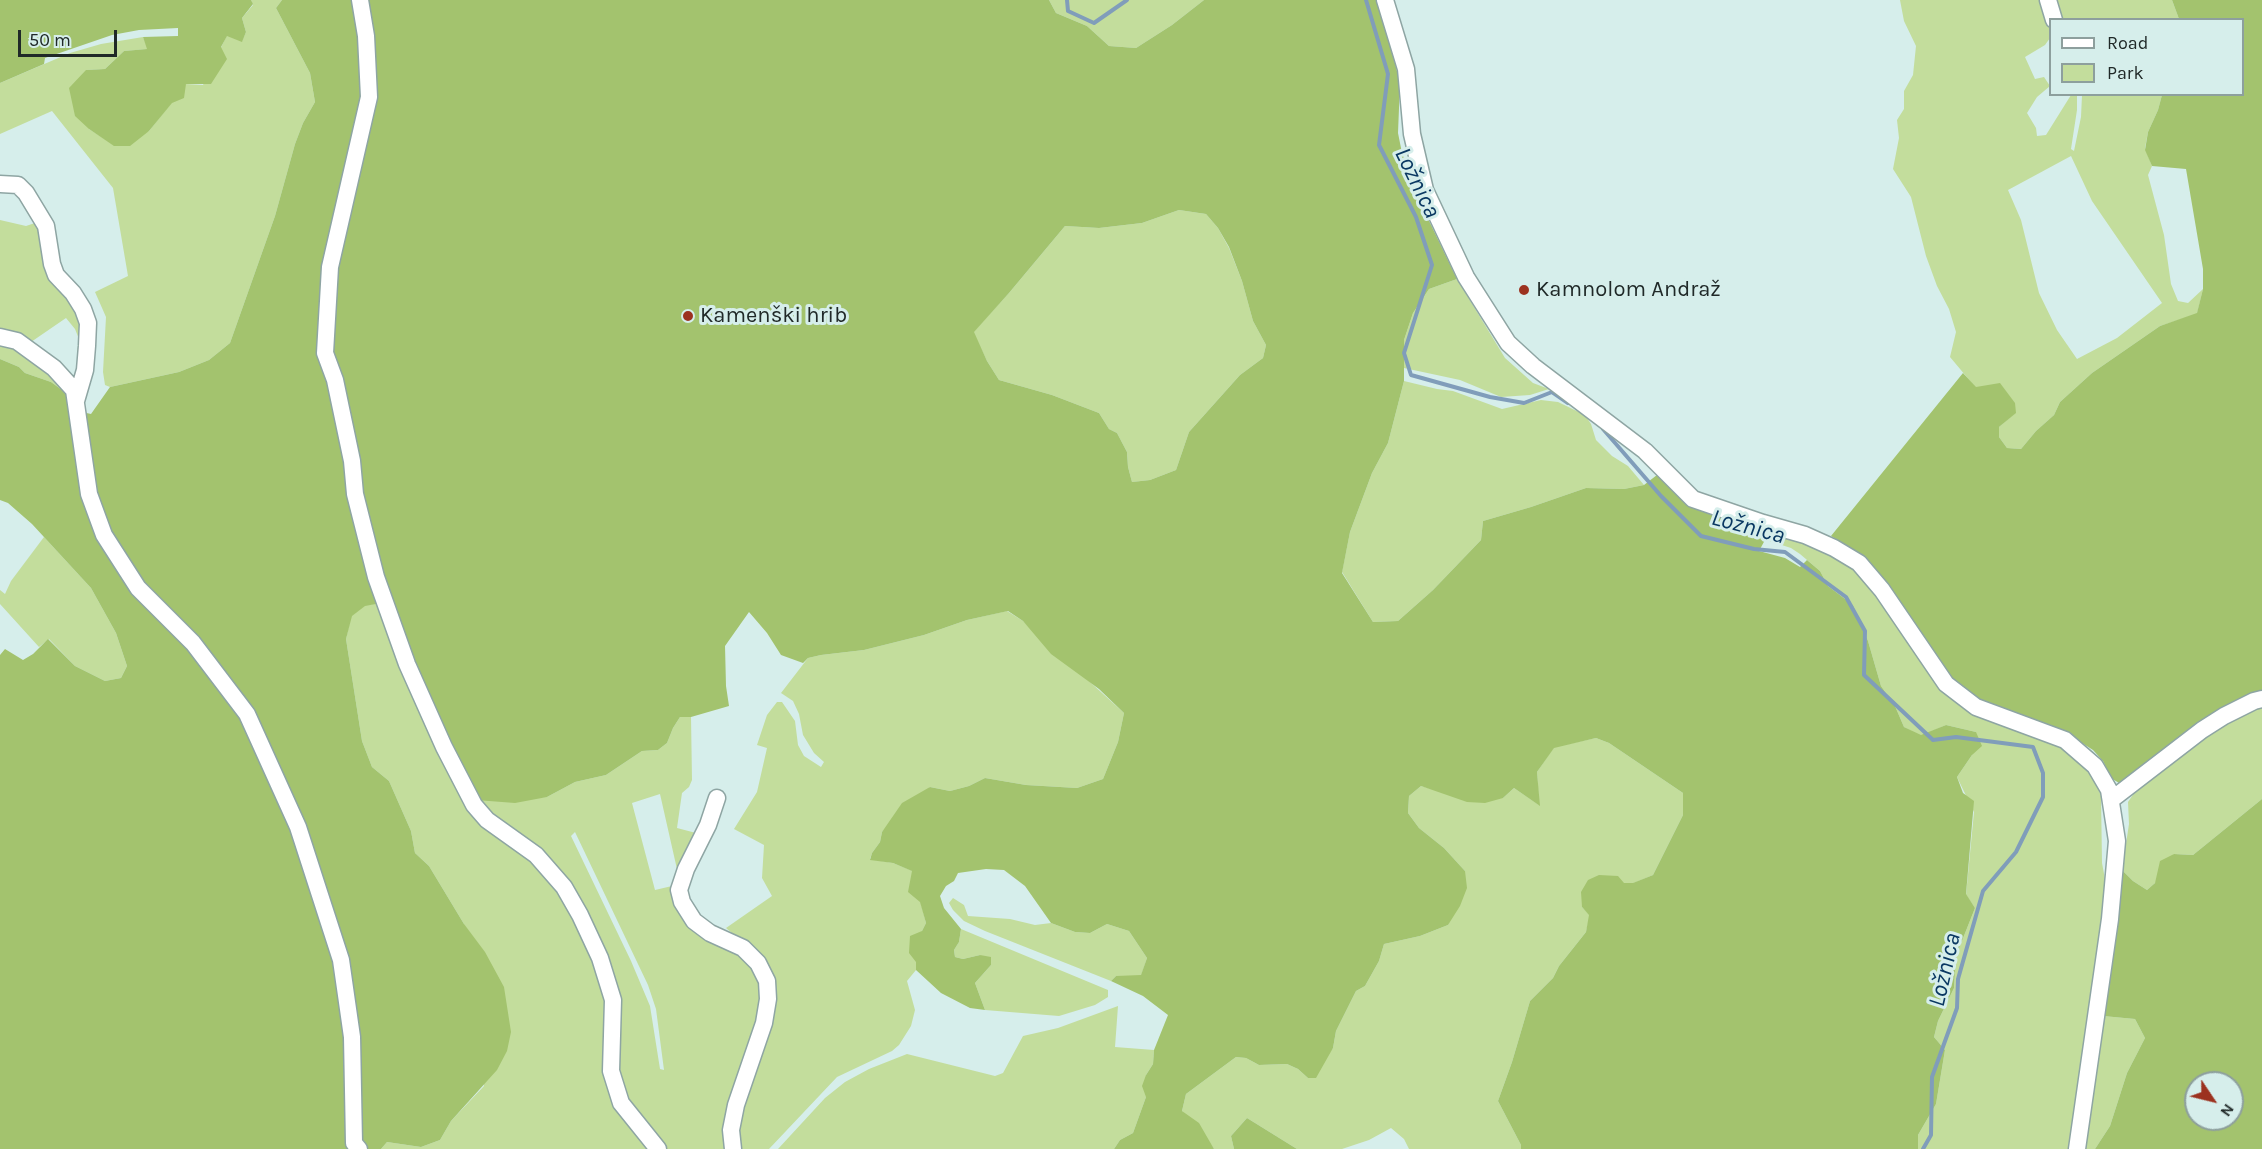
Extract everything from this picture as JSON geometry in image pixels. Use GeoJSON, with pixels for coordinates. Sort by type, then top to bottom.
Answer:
{"type":"FeatureCollection","features":[{"type":"Feature","properties":{"kind":"street"},"geometry":{"type":"LineString","coordinates":[[360,0],[366,36],[369,97],[330,267],[325,353],[335,380],[352,461],[356,494],[376,577],[407,664],[444,747],[474,805],[487,820],[536,855],[564,887],[580,915],[600,958],[613,1000],[611,1071],[621,1102],[658,1149]]}},
{"type":"Feature","properties":{"kind":"street"},"geometry":{"type":"LineString","coordinates":[[1385,0],[1406,69],[1412,134],[1425,190],[1466,277],[1508,343],[1533,366],[1645,451],[1693,499],[1805,535],[1834,548],[1859,563],[1882,590],[1946,684],[1976,706],[2065,740],[2095,766],[2109,790],[2117,841],[2110,919],[2077,1149]]}},
{"type":"Feature","properties":{"kind":"street"},"geometry":{"type":"LineString","coordinates":[[2048,0],[2053,18]]}},
{"type":"Feature","properties":{"kind":"street"},"geometry":{"type":"LineString","coordinates":[[0,184],[18,185],[26,193],[46,226],[56,276],[73,293],[88,323],[85,370],[76,401]]}},
{"type":"Feature","properties":{"kind":"street"},"geometry":{"type":"LineString","coordinates":[[0,337],[17,342],[54,368],[74,390],[89,494],[104,535],[138,588],[193,643],[247,714],[298,827],[341,960],[352,1037],[354,1143],[359,1149]]}},
{"type":"Feature","properties":{"kind":"street"},"geometry":{"type":"LineString","coordinates":[[2111,800],[2202,730],[2224,716],[2262,699]]}},
{"type":"Feature","properties":{"kind":"street"},"geometry":{"type":"LineString","coordinates":[[717,798],[708,825],[686,869],[679,890],[682,902],[694,921],[710,933],[743,948],[758,963],[768,981],[764,1023],[736,1105],[731,1130],[733,1149]]}},
{"type":"Feature","properties":{"kind":"green space"},"geometry":{"type":"Polygon","coordinates":[[[0,0],[251,0],[253,4],[242,18],[246,32],[242,42],[227,36],[221,47],[227,59],[211,84],[186,84],[184,98],[172,103],[149,131],[130,146],[114,146],[75,116],[69,88],[86,70],[105,69],[124,51],[147,49],[143,37],[178,36],[178,28],[139,30],[112,35],[45,58],[44,64],[0,83],[0,0]]]}},
{"type":"Feature","properties":{"kind":"green space"},"geometry":{"type":"Polygon","coordinates":[[[251,0],[282,0],[276,8],[310,73],[315,102],[303,123],[295,144],[275,216],[230,343],[209,360],[179,372],[110,387],[105,385],[103,372],[106,317],[95,292],[128,276],[113,188],[52,111],[0,134],[0,83],[70,53],[101,44],[143,37],[148,49],[124,51],[105,69],[86,70],[89,129],[114,145],[149,131],[186,84],[203,85],[227,35],[242,41],[246,32],[242,18],[253,5],[251,0]]]}},
{"type":"Feature","properties":{"kind":"green space"},"geometry":{"type":"Polygon","coordinates":[[[282,0],[358,0],[364,96],[324,311],[381,603],[365,606],[352,616],[346,639],[362,741],[372,767],[389,781],[411,831],[415,853],[429,866],[464,924],[485,952],[504,987],[511,1032],[507,1051],[497,1070],[451,1121],[440,1140],[421,1147],[387,1142],[381,1149],[0,1149],[0,655],[5,649],[23,660],[33,654],[48,639],[75,666],[105,681],[121,678],[127,666],[116,633],[91,588],[32,524],[8,503],[0,500],[0,359],[19,367],[25,373],[51,382],[62,390],[82,412],[91,414],[110,387],[179,372],[209,360],[230,343],[275,216],[295,144],[303,123],[315,102],[310,73],[276,8],[282,0]]]}},
{"type":"Feature","properties":{"kind":"green space"},"geometry":{"type":"Polygon","coordinates":[[[366,0],[1049,0],[1056,13],[1087,26],[1109,46],[1136,48],[1172,25],[1204,0],[1377,0],[1400,83],[1398,133],[1402,153],[1420,202],[1457,279],[1429,289],[1413,313],[1404,340],[1404,381],[1388,443],[1372,473],[1350,532],[1342,573],[1373,622],[1398,621],[1433,590],[1481,540],[1483,521],[1586,488],[1624,489],[1644,485],[1657,475],[1690,505],[1736,524],[1761,529],[1765,540],[1759,551],[1785,558],[1800,567],[1807,560],[1820,571],[1828,586],[1853,605],[1868,641],[1881,686],[1895,706],[1904,727],[1921,735],[1946,725],[1976,732],[1982,746],[1972,755],[1957,777],[1963,793],[1974,801],[1966,894],[1975,908],[1956,956],[1954,988],[1938,1021],[1934,1037],[1945,1050],[1936,1104],[1918,1135],[1918,1149],[1521,1149],[1498,1101],[1530,1001],[1553,978],[1559,966],[1586,932],[1589,915],[1582,907],[1581,892],[1588,880],[1599,875],[1618,876],[1624,883],[1633,883],[1653,875],[1683,815],[1683,793],[1609,743],[1596,738],[1554,748],[1537,772],[1540,806],[1514,788],[1503,798],[1485,803],[1467,802],[1421,786],[1409,796],[1408,813],[1419,828],[1444,848],[1465,871],[1467,888],[1460,906],[1448,925],[1420,936],[1384,944],[1379,961],[1365,986],[1356,991],[1336,1031],[1333,1048],[1316,1078],[1308,1078],[1298,1069],[1287,1064],[1259,1065],[1246,1058],[1236,1057],[1186,1094],[1182,1111],[1199,1123],[1214,1149],[1114,1149],[1120,1140],[1133,1133],[1146,1097],[1142,1086],[1153,1064],[1154,1050],[1168,1015],[1143,996],[1111,981],[1116,976],[1141,975],[1147,958],[1129,931],[1107,924],[1090,933],[1075,932],[1051,923],[1025,886],[1004,870],[986,869],[958,873],[940,896],[944,908],[961,929],[959,942],[954,950],[955,957],[963,959],[980,955],[991,957],[991,965],[975,983],[985,1010],[970,1008],[941,993],[916,970],[916,962],[909,953],[910,936],[922,931],[926,923],[920,902],[908,892],[912,871],[893,863],[870,860],[880,842],[882,832],[902,803],[930,787],[950,791],[969,786],[985,778],[1026,785],[1077,788],[1103,779],[1118,742],[1124,713],[1099,689],[1051,654],[1023,621],[1008,611],[967,620],[924,635],[864,650],[808,658],[803,663],[781,655],[767,633],[749,612],[725,646],[729,706],[691,717],[680,717],[667,743],[658,750],[642,751],[606,775],[575,782],[547,797],[515,803],[476,800],[424,697],[381,574],[331,355],[336,269],[361,161],[366,0]],[[1179,210],[1142,223],[1099,228],[1065,226],[974,332],[987,361],[999,380],[1052,395],[1099,413],[1109,429],[1117,433],[1127,452],[1132,482],[1150,480],[1176,470],[1189,432],[1240,375],[1263,358],[1266,345],[1253,321],[1242,281],[1229,247],[1218,228],[1206,214],[1179,210]]]}},
{"type":"Feature","properties":{"kind":"green space"},"geometry":{"type":"Polygon","coordinates":[[[1049,0],[1204,0],[1172,25],[1136,48],[1109,46],[1087,26],[1056,13],[1049,0]]]}},
{"type":"Feature","properties":{"kind":"green space"},"geometry":{"type":"Polygon","coordinates":[[[1900,0],[2044,0],[2049,18],[2049,39],[2045,45],[2025,57],[2035,79],[2044,77],[2049,87],[2037,97],[2027,113],[2036,128],[2037,136],[2046,135],[2070,96],[2077,96],[2071,149],[2074,151],[2081,117],[2082,96],[2162,96],[2148,132],[2145,148],[2152,166],[2148,175],[2164,235],[2171,284],[2178,301],[2188,303],[2203,289],[2197,314],[2160,326],[2092,373],[2060,402],[2054,415],[2021,449],[2007,448],[1999,437],[1999,427],[2015,413],[1976,388],[1950,357],[1956,332],[1949,309],[1937,286],[1926,256],[1911,197],[1893,169],[1899,138],[1897,120],[1904,109],[1904,91],[1913,75],[1916,46],[1904,21],[1900,0]],[[2071,156],[2008,190],[2021,220],[2039,293],[2057,330],[2077,359],[2117,338],[2162,303],[2092,201],[2071,156]]]}},
{"type":"Feature","properties":{"kind":"green space"},"geometry":{"type":"Polygon","coordinates":[[[2052,0],[2172,0],[2179,18],[2058,18],[2052,0]]]}},
{"type":"Feature","properties":{"kind":"green space"},"geometry":{"type":"Polygon","coordinates":[[[2172,0],[2262,0],[2262,694],[2119,783],[2111,778],[2103,761],[2093,750],[2060,729],[2006,713],[1973,696],[1948,675],[1853,550],[1831,536],[1963,373],[1976,387],[2000,383],[2015,403],[2016,413],[1999,427],[1999,437],[2007,448],[2021,449],[2054,415],[2060,402],[2092,373],[2160,326],[2197,313],[2203,289],[2203,269],[2186,169],[2152,166],[2145,150],[2148,132],[2162,96],[2244,96],[2244,18],[2179,18],[2172,0]]]}},
{"type":"Feature","properties":{"kind":"green space"},"geometry":{"type":"Polygon","coordinates":[[[1179,210],[1206,214],[1218,228],[1242,281],[1253,321],[1266,345],[1263,358],[1240,375],[1189,432],[1176,470],[1150,480],[1132,482],[1127,452],[1117,433],[1109,429],[1099,413],[1052,395],[999,380],[973,332],[1065,226],[1099,228],[1142,223],[1179,210]]]}},
{"type":"Feature","properties":{"kind":"green space"},"geometry":{"type":"Polygon","coordinates":[[[0,220],[26,226],[41,221],[48,244],[82,311],[80,358],[77,354],[79,339],[75,329],[66,318],[31,342],[0,333],[0,220]]]}},
{"type":"Feature","properties":{"kind":"green space"},"geometry":{"type":"Polygon","coordinates":[[[1457,279],[1505,358],[1533,383],[1549,389],[1530,395],[1501,397],[1460,380],[1404,368],[1404,340],[1413,313],[1429,289],[1457,279]]]}},
{"type":"Feature","properties":{"kind":"green space"},"geometry":{"type":"Polygon","coordinates":[[[0,339],[10,341],[65,386],[62,390],[51,382],[25,373],[19,367],[0,359],[0,339]]]}},
{"type":"Feature","properties":{"kind":"green space"},"geometry":{"type":"Polygon","coordinates":[[[1404,381],[1453,391],[1502,409],[1541,400],[1558,402],[1585,415],[1591,424],[1596,440],[1612,456],[1628,466],[1644,485],[1624,489],[1586,488],[1483,521],[1481,540],[1433,590],[1398,621],[1373,622],[1342,572],[1350,532],[1372,473],[1388,443],[1404,381]]]}},
{"type":"Feature","properties":{"kind":"green space"},"geometry":{"type":"Polygon","coordinates":[[[1761,529],[1823,550],[1852,568],[1878,595],[1941,685],[2061,747],[2082,763],[2095,779],[2101,796],[2104,902],[2071,1149],[1918,1149],[1918,1135],[1936,1104],[1945,1050],[1934,1037],[1938,1021],[1954,988],[1956,956],[1975,908],[1966,895],[1974,812],[1957,777],[1972,755],[1976,732],[1946,725],[1921,736],[1904,727],[1895,706],[1881,686],[1868,641],[1853,605],[1828,586],[1820,571],[1800,554],[1791,548],[1763,539],[1761,529]]]}},
{"type":"Feature","properties":{"kind":"green space"},"geometry":{"type":"Polygon","coordinates":[[[44,537],[91,588],[116,633],[127,666],[121,678],[105,681],[75,666],[49,639],[39,647],[0,604],[0,590],[5,594],[11,581],[44,537]]]}},
{"type":"Feature","properties":{"kind":"green space"},"geometry":{"type":"Polygon","coordinates":[[[381,603],[454,777],[554,879],[606,982],[608,1061],[652,1149],[381,1149],[387,1142],[421,1147],[440,1140],[451,1121],[484,1086],[464,924],[429,866],[415,853],[411,831],[389,781],[372,767],[362,741],[346,639],[351,616],[365,605],[381,603]]]}},
{"type":"Feature","properties":{"kind":"green space"},"geometry":{"type":"Polygon","coordinates":[[[1007,611],[1023,621],[1124,713],[1118,742],[1103,779],[1077,788],[1026,785],[985,778],[969,786],[950,791],[930,787],[882,832],[880,842],[870,859],[893,863],[913,871],[926,923],[922,931],[916,970],[907,981],[915,1010],[911,1026],[899,1045],[892,1051],[837,1077],[769,1149],[737,1149],[735,1132],[768,1026],[759,956],[726,928],[772,896],[762,878],[764,845],[734,829],[757,792],[767,748],[757,745],[767,715],[777,702],[782,702],[795,721],[798,745],[804,756],[821,767],[824,762],[814,753],[803,735],[799,714],[793,701],[781,693],[808,658],[864,650],[924,635],[967,620],[1007,611]]]}},
{"type":"Feature","properties":{"kind":"green space"},"geometry":{"type":"Polygon","coordinates":[[[2262,705],[2262,799],[2193,855],[2174,854],[2155,883],[2147,890],[2133,881],[2122,870],[2129,824],[2128,802],[2139,786],[2226,722],[2262,705]]]}},
{"type":"Feature","properties":{"kind":"green space"},"geometry":{"type":"Polygon","coordinates":[[[680,717],[691,717],[692,780],[689,787],[682,793],[677,828],[696,833],[686,861],[687,901],[696,916],[752,958],[767,994],[731,1149],[663,1149],[620,1089],[616,1035],[584,914],[476,800],[547,797],[575,782],[606,775],[642,751],[658,750],[667,743],[680,717]],[[660,794],[632,803],[655,890],[672,886],[679,878],[660,794]],[[575,832],[571,836],[650,1006],[660,1069],[664,1070],[656,1009],[648,985],[575,832]]]}},
{"type":"Feature","properties":{"kind":"green space"},"geometry":{"type":"Polygon","coordinates":[[[1596,738],[1609,743],[1683,793],[1683,815],[1653,875],[1634,883],[1624,883],[1582,907],[1590,915],[1586,932],[1559,966],[1553,978],[1530,1001],[1498,1101],[1521,1149],[1409,1149],[1404,1139],[1391,1128],[1369,1140],[1342,1149],[1297,1149],[1247,1118],[1231,1136],[1234,1149],[1214,1149],[1182,1111],[1186,1094],[1236,1057],[1246,1058],[1259,1065],[1287,1064],[1298,1069],[1308,1078],[1333,1048],[1336,1031],[1356,991],[1365,986],[1379,961],[1384,944],[1420,936],[1448,925],[1465,871],[1444,848],[1419,828],[1408,813],[1409,796],[1421,786],[1439,791],[1503,798],[1514,788],[1539,805],[1537,772],[1554,747],[1596,738]]]}},
{"type":"Feature","properties":{"kind":"green space"},"geometry":{"type":"Polygon","coordinates":[[[2262,799],[2262,1149],[2095,1149],[2110,1126],[2127,1073],[2145,1038],[2135,1019],[2103,1016],[2122,870],[2147,890],[2155,883],[2160,861],[2174,854],[2193,855],[2262,799]]]}},
{"type":"Feature","properties":{"kind":"green space"},"geometry":{"type":"Polygon","coordinates":[[[953,898],[964,905],[968,916],[1010,919],[1035,925],[1051,923],[1075,932],[1090,933],[1107,924],[1129,931],[1147,958],[1141,976],[1116,976],[1111,981],[985,931],[964,921],[953,910],[949,903],[953,898]]]}},
{"type":"Feature","properties":{"kind":"green space"},"geometry":{"type":"Polygon","coordinates":[[[961,929],[1108,990],[1108,997],[1095,1005],[1059,1016],[985,1010],[975,983],[991,965],[980,955],[963,959],[955,957],[954,950],[959,942],[961,929]]]}},
{"type":"Feature","properties":{"kind":"green space"},"geometry":{"type":"Polygon","coordinates":[[[1118,1006],[1115,1047],[1154,1050],[1153,1064],[1146,1075],[1146,1097],[1133,1133],[1120,1140],[1114,1149],[778,1149],[825,1098],[845,1082],[869,1069],[907,1054],[995,1076],[1003,1073],[1023,1036],[1058,1028],[1118,1006]]]}},
{"type":"Feature","properties":{"kind":"green space"},"geometry":{"type":"Polygon","coordinates":[[[2103,1016],[2135,1019],[2145,1038],[2127,1073],[2110,1126],[2095,1149],[2085,1149],[2103,1016]]]}},
{"type":"Feature","properties":{"kind":"green space"},"geometry":{"type":"Polygon","coordinates":[[[1247,1118],[1297,1149],[1234,1149],[1231,1136],[1247,1118]]]}},
{"type":"Feature","properties":{"kind":"waterway","name":"Ložnica"},"geometry":{"type":"LineString","coordinates":[[1067,0],[1068,11],[1094,23],[1127,0]]}},
{"type":"Feature","properties":{"kind":"waterway","name":"Ložnica"},"geometry":{"type":"LineString","coordinates":[[1366,0],[1388,74],[1379,145],[1416,217],[1432,265],[1404,353],[1411,375],[1490,397],[1524,403],[1552,392],[1568,403]]}},
{"type":"Feature","properties":{"kind":"waterway","name":"Ložnica"},"geometry":{"type":"LineString","coordinates":[[1603,429],[1661,496],[1701,536],[1754,549],[1785,552],[1846,597],[1865,631],[1864,675],[1933,740],[1956,737],[2033,747],[2043,773],[2043,797],[2016,852],[1983,891],[1958,979],[1957,1008],[1932,1077],[1931,1135],[1923,1149]]}},
{"type":"Feature","properties":{"kind":"place","name":"Kamnolom Andraž"},"geometry":{"type":"Point","coordinates":[1524,290]}},
{"type":"Feature","properties":{"kind":"place","name":"Kamenški hrib"},"geometry":{"type":"Point","coordinates":[688,316]}}]}
